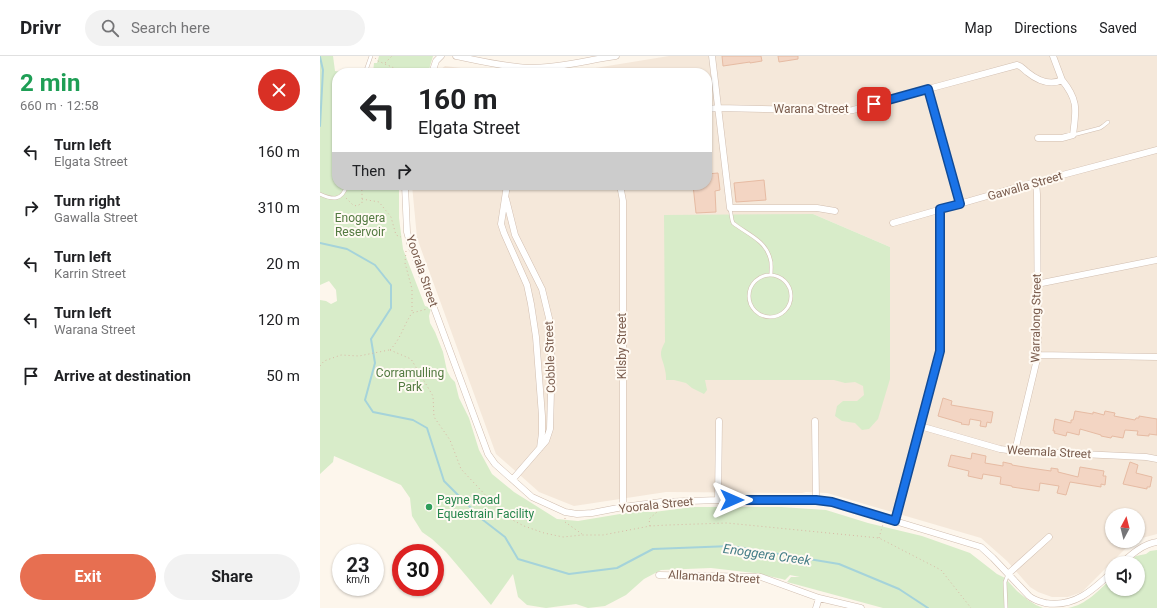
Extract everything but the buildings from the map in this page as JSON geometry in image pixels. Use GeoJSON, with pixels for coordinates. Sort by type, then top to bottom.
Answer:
{"type":"FeatureCollection","features":[{"type":"Feature","properties":{"kind":"street"},"geometry":{"type":"LineString","coordinates":[[434,68],[436,61],[441,56]]}},
{"type":"Feature","properties":{"kind":"street"},"geometry":{"type":"LineString","coordinates":[[456,56],[504,65],[530,68],[550,67],[616,56]]}},
{"type":"Feature","properties":{"kind":"street"},"geometry":{"type":"LineString","coordinates":[[712,56],[730,208],[817,208],[835,211]]}},
{"type":"Feature","properties":{"kind":"street"},"geometry":{"type":"LineString","coordinates":[[1038,138],[1062,138],[1073,135],[1075,106],[1072,93],[1062,80],[1053,56]]}},
{"type":"Feature","properties":{"kind":"street","name":"Warana Street"},"geometry":{"type":"LineString","coordinates":[[712,109],[846,111],[1017,65],[1021,66],[1035,78],[1043,81],[1056,82],[1062,80]]}},
{"type":"Feature","properties":{"kind":"street"},"geometry":{"type":"LineString","coordinates":[[928,89],[960,204]]}},
{"type":"Feature","properties":{"kind":"street","name":"Gawalla Street"},"geometry":{"type":"LineString","coordinates":[[893,223],[1036,182],[1157,150]]}},
{"type":"Feature","properties":{"kind":"street","name":"Warralong Street"},"geometry":{"type":"LineString","coordinates":[[1015,451],[1038,355],[1036,182]]}},
{"type":"Feature","properties":{"kind":"street","name":"Yoorala Street"},"geometry":{"type":"LineString","coordinates":[[404,190],[407,232],[410,243],[488,454],[495,464],[532,496],[565,512],[577,514],[660,502],[718,500],[816,500],[832,502],[981,547],[1035,601],[1062,605],[1078,601],[1092,591],[1105,579]]}},
{"type":"Feature","properties":{"kind":"street","name":"Cobble Street"},"geometry":{"type":"LineString","coordinates":[[507,190],[501,224],[527,285],[531,304],[536,337],[542,416],[540,450]]}},
{"type":"Feature","properties":{"kind":"street","name":"Kilsby Street"},"geometry":{"type":"LineString","coordinates":[[621,190],[623,201],[623,507]]}},
{"type":"Feature","properties":{"kind":"street","name":"Cobble Street"},"geometry":{"type":"LineString","coordinates":[[506,199],[515,235],[542,289],[549,318],[551,337],[552,391],[550,429],[546,441],[540,450],[513,479]]}},
{"type":"Feature","properties":{"kind":"street"},"geometry":{"type":"LineString","coordinates":[[895,521],[940,351],[940,209]]}},
{"type":"Feature","properties":{"kind":"street"},"geometry":{"type":"LineString","coordinates":[[1037,284],[1157,260]]}},
{"type":"Feature","properties":{"kind":"street"},"geometry":{"type":"LineString","coordinates":[[1038,355],[1157,357]]}},
{"type":"Feature","properties":{"kind":"street"},"geometry":{"type":"LineString","coordinates":[[718,500],[719,421]]}},
{"type":"Feature","properties":{"kind":"street"},"geometry":{"type":"LineString","coordinates":[[815,421],[816,500]]}},
{"type":"Feature","properties":{"kind":"street","name":"Weemala Street"},"geometry":{"type":"LineString","coordinates":[[920,426],[1000,449],[1146,457],[1157,459]]}},
{"type":"Feature","properties":{"kind":"street"},"geometry":{"type":"LineString","coordinates":[[1008,574],[1049,537]]}},
{"type":"Feature","properties":{"kind":"street"},"geometry":{"type":"LineString","coordinates":[[1131,556],[1138,550],[1157,542]]}},
{"type":"Feature","properties":{"kind":"street","name":"Allamanda Street"},"geometry":{"type":"LineString","coordinates":[[659,574],[761,578],[819,598],[861,608]]}},
{"type":"Feature","properties":{"kind":"street"},"geometry":{"type":"LineString","coordinates":[[816,608],[819,598]]}},
{"type":"Feature","properties":{"kind":"lane"},"geometry":{"type":"LineString","coordinates":[[367,68],[371,56]]}},
{"type":"Feature","properties":{"kind":"lane"},"geometry":{"type":"LineString","coordinates":[[1073,135],[1100,128],[1108,122]]}},
{"type":"Feature","properties":{"kind":"lane"},"geometry":{"type":"LineString","coordinates":[[320,194],[330,198],[336,198],[343,195],[345,190]]}},
{"type":"Feature","properties":{"kind":"lane"},"geometry":{"type":"LineString","coordinates":[[730,208],[733,223],[755,238],[768,252],[771,260],[771,274]]}},
{"type":"Feature","properties":{"kind":"lane"},"geometry":{"type":"LineString","coordinates":[[771,274],[784,280],[789,285],[791,292],[789,306],[784,312],[771,317],[758,313],[753,308],[749,296],[753,283],[758,278],[771,274]]}},
{"type":"Feature","properties":{"kind":"lane"},"geometry":{"type":"LineString","coordinates":[[1006,608],[1005,582],[1008,574]]}},
{"type":"Feature","properties":{"kind":"path"},"geometry":{"type":"LineString","coordinates":[[376,56],[378,61],[393,68]]}},
{"type":"Feature","properties":{"kind":"path"},"geometry":{"type":"LineString","coordinates":[[384,63],[392,56]]}},
{"type":"Feature","properties":{"kind":"path"},"geometry":{"type":"LineString","coordinates":[[343,195],[353,205],[358,206],[362,203],[361,190]]}},
{"type":"Feature","properties":{"kind":"path"},"geometry":{"type":"LineString","coordinates":[[362,199],[379,202],[391,217],[396,235],[406,238],[407,232]]}},
{"type":"Feature","properties":{"kind":"path"},"geometry":{"type":"LineString","coordinates":[[320,366],[324,362],[341,355],[359,356],[390,350],[397,342],[412,313],[412,289],[405,263],[406,250]]}},
{"type":"Feature","properties":{"kind":"path"},"geometry":{"type":"LineString","coordinates":[[412,313],[434,307]]}},
{"type":"Feature","properties":{"kind":"path"},"geometry":{"type":"LineString","coordinates":[[650,526],[649,519],[657,512],[660,502]]}},
{"type":"Feature","properties":{"kind":"path"},"geometry":{"type":"LineString","coordinates":[[565,512],[565,522],[582,535]]}},
{"type":"Feature","properties":{"kind":"path"},"geometry":{"type":"LineString","coordinates":[[878,538],[884,518]]}},
{"type":"Feature","properties":{"kind":"shaded area"},"geometry":{"type":"Polygon","coordinates":[[[669,56],[1157,56],[1157,534],[1145,537],[1145,508],[1105,508],[1105,548],[1126,548],[1118,556],[1105,556],[1105,569],[1082,592],[1068,597],[1052,597],[1038,592],[1030,587],[1007,561],[981,538],[827,493],[666,492],[574,506],[539,492],[496,454],[417,238],[412,190],[712,190],[712,68],[595,68],[669,56]],[[813,214],[890,379],[890,247],[813,214]]]}},
{"type":"Feature","properties":{"kind":"shaded area"},"geometry":{"type":"Polygon","coordinates":[[[445,66],[461,68],[442,68],[445,66]]]}},
{"type":"Feature","properties":{"kind":"green space"},"geometry":{"type":"Polygon","coordinates":[[[320,56],[333,56],[335,68],[332,68],[332,190],[399,190],[399,218],[403,249],[425,306],[431,308],[429,316],[430,323],[443,352],[447,371],[455,382],[459,398],[469,418],[479,450],[492,474],[514,492],[557,519],[578,521],[638,511],[654,512],[693,507],[781,507],[826,510],[868,523],[922,536],[970,553],[997,574],[1005,578],[1028,600],[1043,608],[883,608],[787,582],[791,577],[800,577],[790,575],[785,580],[754,573],[711,568],[661,570],[644,579],[626,595],[605,606],[588,608],[576,604],[546,608],[527,605],[518,597],[513,574],[491,605],[444,550],[444,544],[437,544],[422,532],[412,516],[410,498],[401,485],[334,456],[333,462],[320,474],[320,300],[331,304],[337,301],[336,290],[329,281],[320,285],[320,56]]]}},
{"type":"Feature","properties":{"kind":"green space"},"geometry":{"type":"Polygon","coordinates":[[[379,56],[433,56],[429,68],[374,68],[374,63],[377,63],[379,56]]]}},
{"type":"Feature","properties":{"kind":"green space"},"geometry":{"type":"Polygon","coordinates":[[[813,214],[890,247],[890,379],[878,419],[869,429],[862,430],[855,423],[842,421],[835,416],[837,406],[843,401],[857,401],[864,395],[863,386],[855,382],[845,383],[834,380],[705,380],[707,390],[704,394],[686,383],[666,380],[666,372],[661,356],[661,350],[665,342],[664,215],[813,214]]]}},
{"type":"Feature","properties":{"kind":"green space"},"geometry":{"type":"Polygon","coordinates":[[[1157,550],[1157,608],[1068,608],[1081,604],[1105,585],[1105,596],[1145,596],[1145,556],[1136,556],[1146,554],[1150,551],[1157,550]]]}},
{"type":"Feature","properties":{"kind":"waterway","name":"Enoggera Creek"},"geometry":{"type":"LineString","coordinates":[[320,57],[323,70],[320,126]]}},
{"type":"Feature","properties":{"kind":"waterway","name":"Enoggera Creek"},"geometry":{"type":"LineString","coordinates":[[320,243],[347,249],[375,265],[391,285],[391,308],[371,339],[375,363],[365,400],[373,412],[413,420],[427,428],[444,481],[483,520],[505,537],[518,559],[569,574],[617,568],[653,549],[731,546],[839,564],[899,589],[928,608]]}},
{"type":"Feature","properties":{"kind":"place","name":"Payne Road Equestrain Facility"},"geometry":{"type":"Point","coordinates":[429,507]}},
{"type":"Feature","properties":{"kind":"route"},"geometry":{"type":"LineString","coordinates":[[732,500],[816,500],[832,502],[895,521],[940,351],[940,209],[960,204],[928,89],[874,104]]}},
{"type":"Feature","properties":{"kind":"park label","name":"Enoggera Reservoir"},"geometry":{"type":"Point","coordinates":[360,225]}},
{"type":"Feature","properties":{"kind":"park label","name":"Corramulling Park"},"geometry":{"type":"Point","coordinates":[410,380]}}]}
